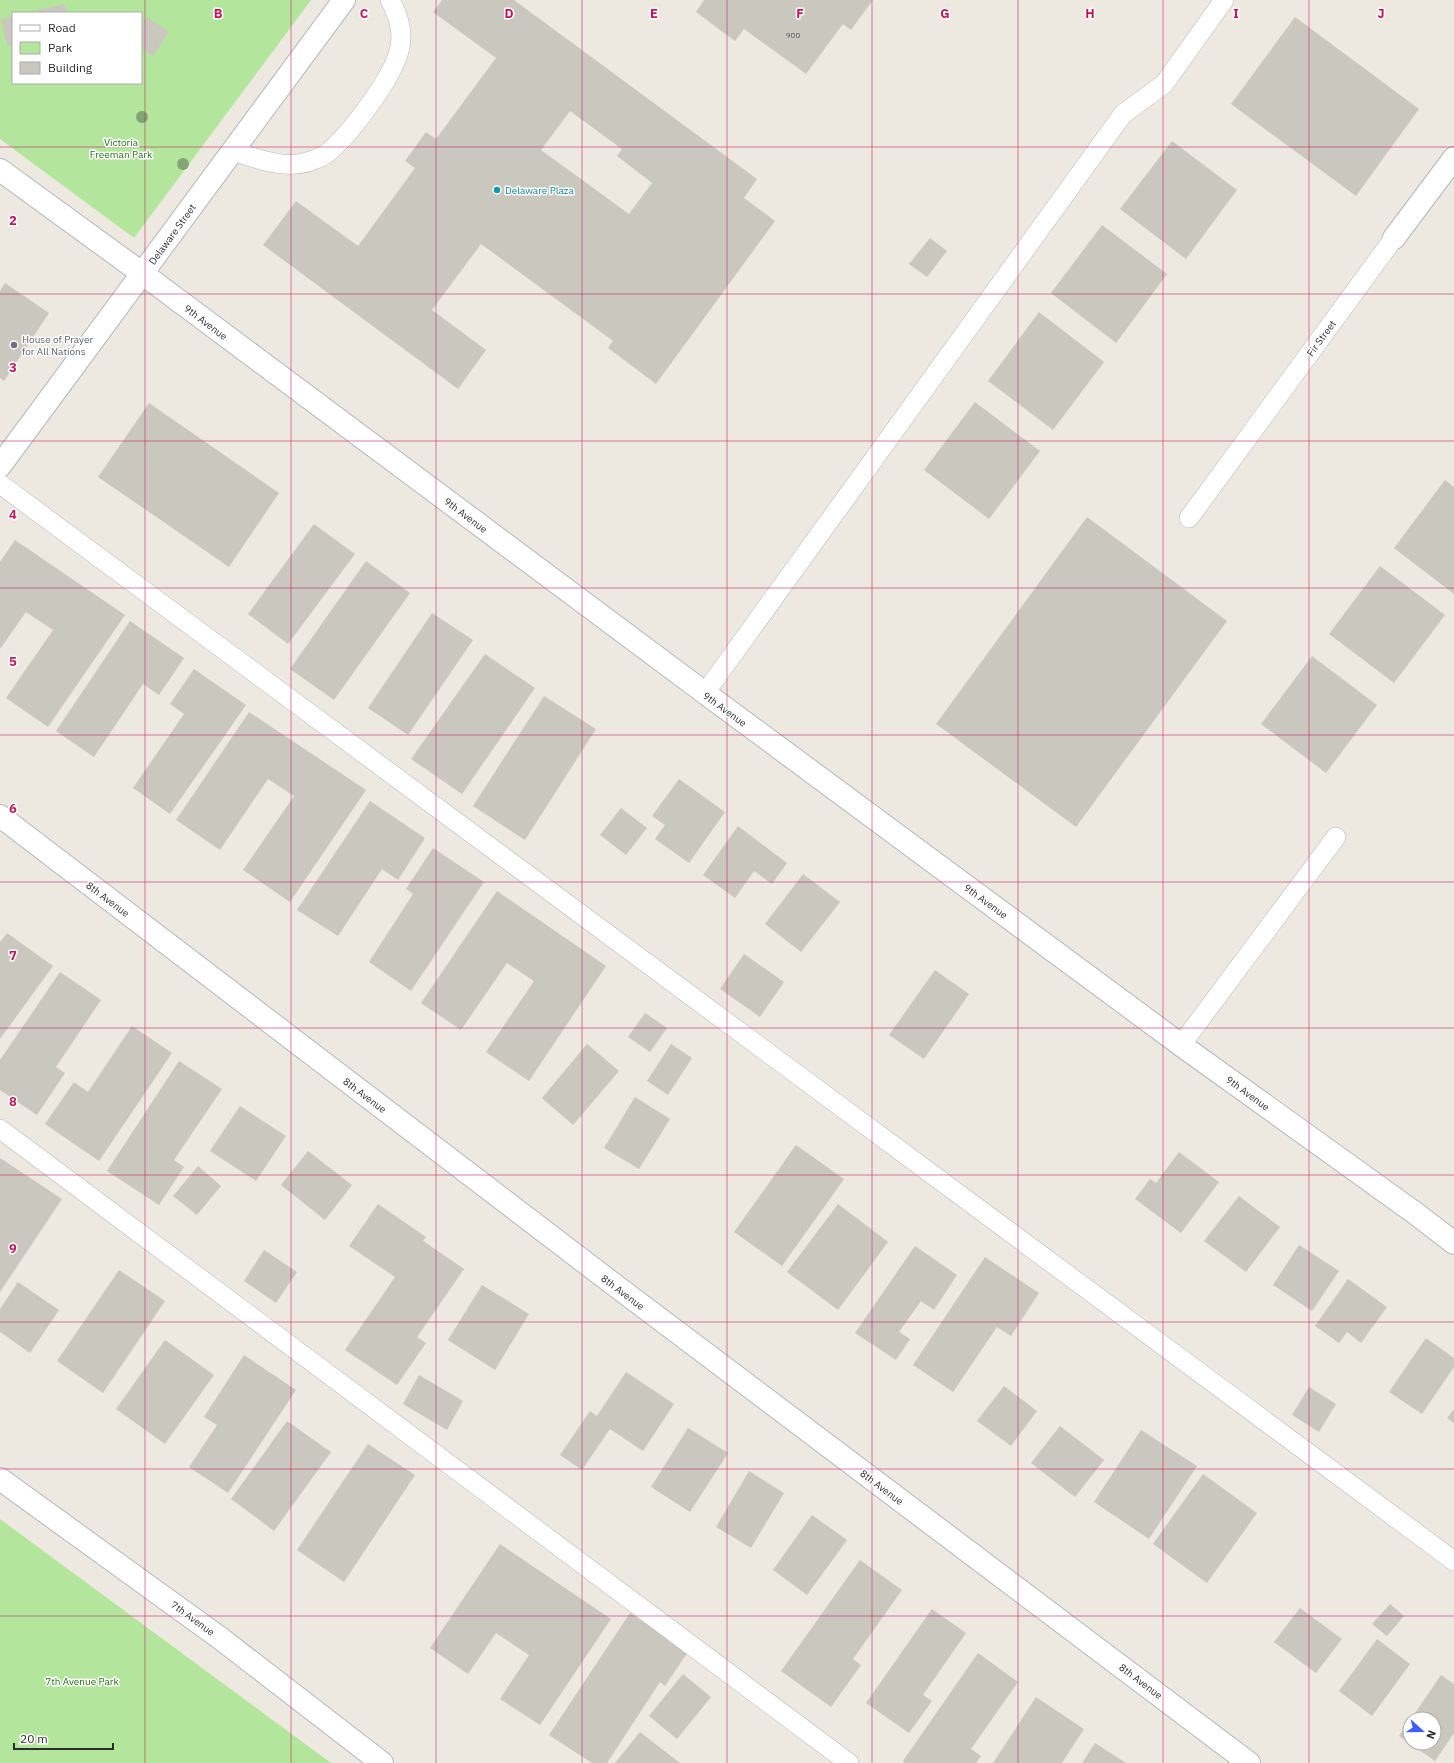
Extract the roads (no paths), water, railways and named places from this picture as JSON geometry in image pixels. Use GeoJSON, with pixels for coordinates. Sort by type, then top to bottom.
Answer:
{"type":"FeatureCollection","features":[{"type":"Feature","properties":{"kind":"street","name":"Delaware Street"},"geometry":{"type":"LineString","coordinates":[[0,466],[344,0]]}},
{"type":"Feature","properties":{"kind":"street","name":"Fir Street"},"geometry":{"type":"LineString","coordinates":[[1394,238],[1454,158]]}},
{"type":"Feature","properties":{"kind":"street","name":"9th Avenue"},"geometry":{"type":"LineString","coordinates":[[0,170],[143,274],[705,694],[1181,1045],[1415,1213],[1454,1243]]}},
{"type":"Feature","properties":{"kind":"street","name":"8th Avenue"},"geometry":{"type":"LineString","coordinates":[[0,816],[608,1280],[1249,1763]]}},
{"type":"Feature","properties":{"kind":"street","name":"7th Avenue"},"geometry":{"type":"LineString","coordinates":[[0,1479],[220,1638],[382,1763]]}},
{"type":"Feature","properties":{"kind":"lane"},"geometry":{"type":"LineString","coordinates":[[233,151],[270,162],[291,165],[312,161],[331,151],[367,110],[395,63],[400,47],[401,31],[397,14],[390,0]]}},
{"type":"Feature","properties":{"kind":"lane"},"geometry":{"type":"LineString","coordinates":[[705,694],[1123,114],[1164,84],[1224,0]]}},
{"type":"Feature","properties":{"kind":"lane","name":"Fir Street"},"geometry":{"type":"LineString","coordinates":[[1189,518],[1394,238]]}},
{"type":"Feature","properties":{"kind":"lane"},"geometry":{"type":"LineString","coordinates":[[0,484],[1454,1561]]}},
{"type":"Feature","properties":{"kind":"lane"},"geometry":{"type":"LineString","coordinates":[[1181,1045],[1336,837]]}},
{"type":"Feature","properties":{"kind":"lane"},"geometry":{"type":"LineString","coordinates":[[0,1129],[849,1763]]}},
{"type":"Feature","properties":{"kind":"place","name":"Delaware Plaza"},"geometry":{"type":"Point","coordinates":[497,190]}},
{"type":"Feature","properties":{"kind":"place","name":"House of Prayer for All Nations"},"geometry":{"type":"Point","coordinates":[14,345]}},
{"type":"Feature","properties":{"kind":"park label","name":"Victoria Freeman Park"},"geometry":{"type":"Point","coordinates":[121,148]}},
{"type":"Feature","properties":{"kind":"park label","name":"7th Avenue Park"},"geometry":{"type":"Point","coordinates":[82,1681]}}]}
